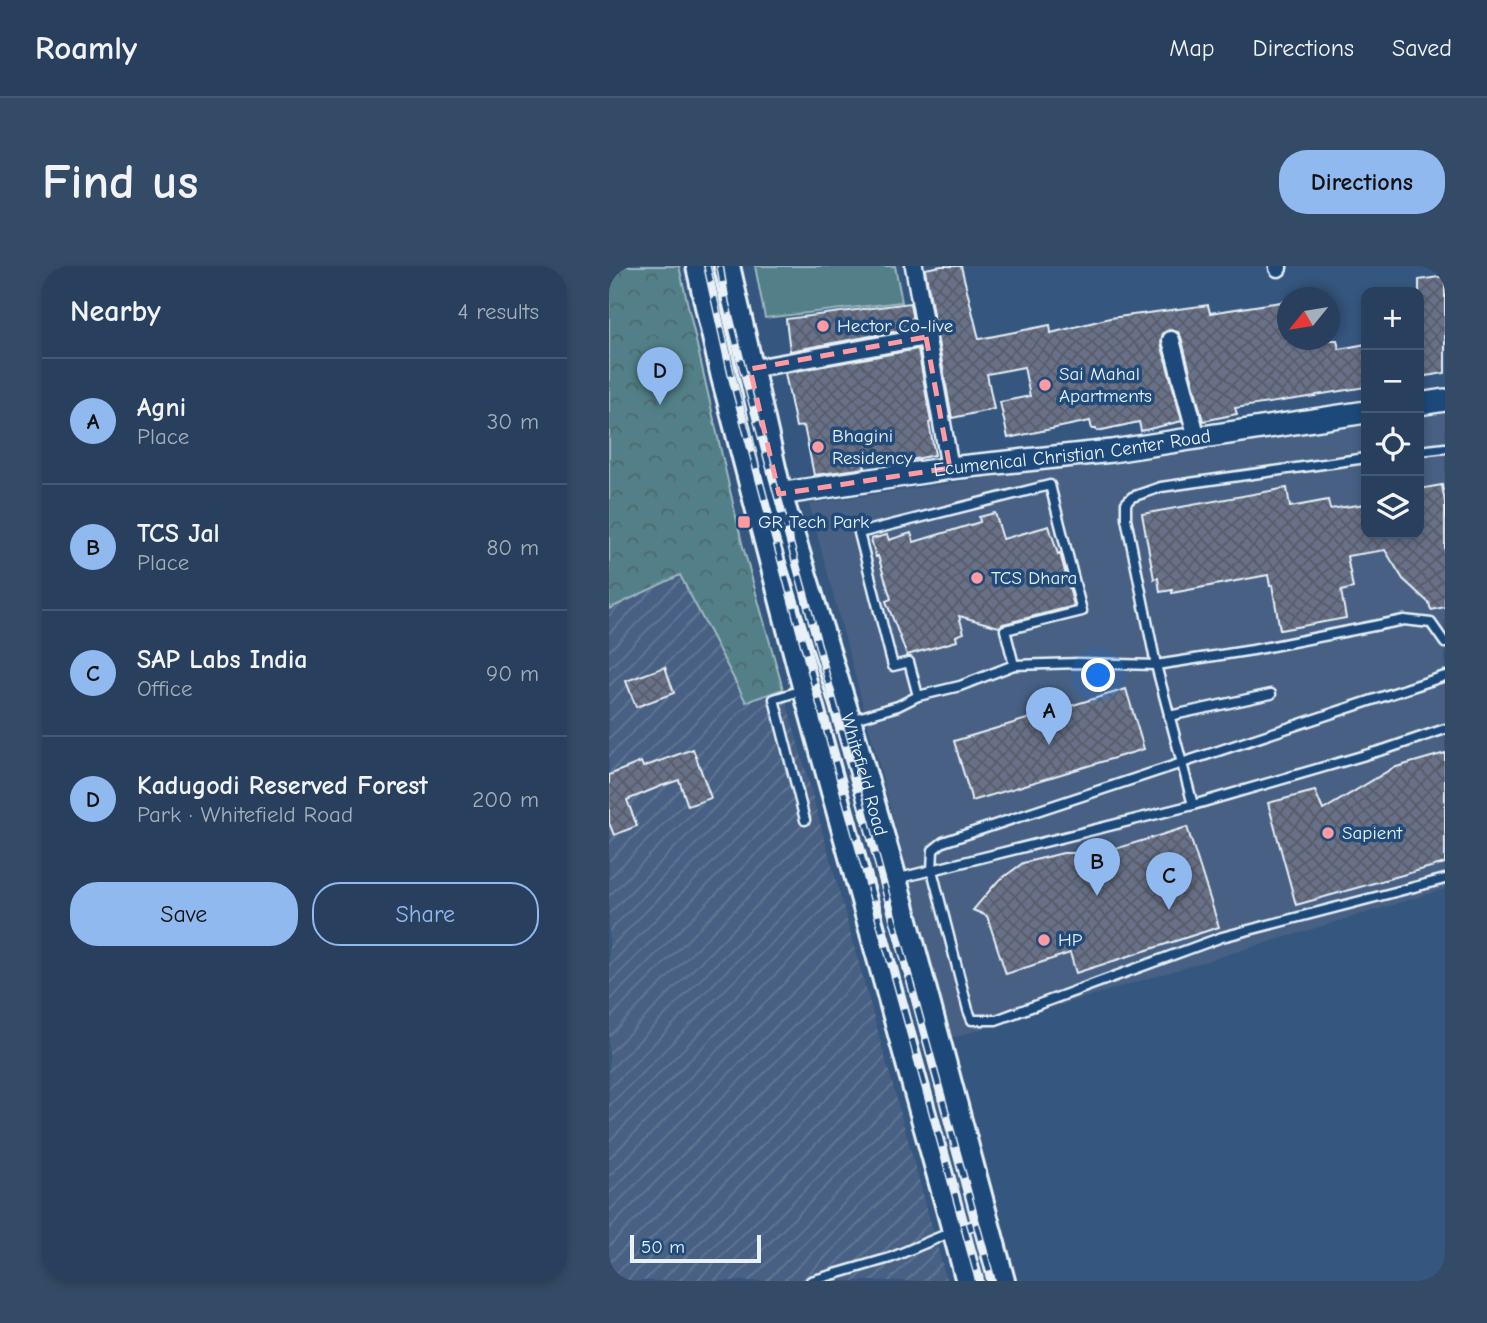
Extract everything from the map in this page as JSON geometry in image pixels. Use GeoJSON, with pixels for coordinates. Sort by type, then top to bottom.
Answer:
{"type":"FeatureCollection","features":[{"type":"Feature","properties":{"kind":"main road","name":"Whitefield Road"},"geometry":{"type":"LineString","coordinates":[[699,266],[724,377],[806,690],[969,1281]]}},
{"type":"Feature","properties":{"kind":"main road","name":"Whitefield Road"},"geometry":{"type":"LineString","coordinates":[[727,266],[779,494],[894,879],[1002,1281]]}},
{"type":"Feature","properties":{"kind":"street"},"geometry":{"type":"LineString","coordinates":[[913,266],[950,468]]}},
{"type":"Feature","properties":{"kind":"street"},"geometry":{"type":"LineString","coordinates":[[750,369],[926,337]]}},
{"type":"Feature","properties":{"kind":"street"},"geometry":{"type":"LineString","coordinates":[[1171,340],[1197,438]]}},
{"type":"Feature","properties":{"kind":"street"},"geometry":{"type":"LineString","coordinates":[[1424,403],[1445,400]]}},
{"type":"Feature","properties":{"kind":"street","name":"Ecumenical Christian Center Road"},"geometry":{"type":"LineString","coordinates":[[779,494],[950,468],[1112,451],[1361,413]]}},
{"type":"Feature","properties":{"kind":"lane"},"geometry":{"type":"LineString","coordinates":[[1424,450],[1445,448]]}},
{"type":"Feature","properties":{"kind":"lane"},"geometry":{"type":"LineString","coordinates":[[1193,805],[1156,665],[1126,518],[1126,503],[1132,497],[1161,487],[1361,458]]}},
{"type":"Feature","properties":{"kind":"lane"},"geometry":{"type":"LineString","coordinates":[[918,696],[909,662],[893,666],[859,533],[1050,485],[1082,611],[1005,630],[1014,665]]}},
{"type":"Feature","properties":{"kind":"lane"},"geometry":{"type":"LineString","coordinates":[[848,720],[898,706],[918,696],[960,686],[1014,665],[1156,665],[1254,650],[1404,620],[1431,623],[1445,643]]}},
{"type":"Feature","properties":{"kind":"lane"},"geometry":{"type":"LineString","coordinates":[[1445,676],[943,842],[933,850],[932,870],[972,1020],[996,1020],[1223,937],[1445,879]]}},
{"type":"Feature","properties":{"kind":"lane"},"geometry":{"type":"LineString","coordinates":[[805,820],[774,699],[806,690]]}},
{"type":"Feature","properties":{"kind":"lane"},"geometry":{"type":"LineString","coordinates":[[1170,716],[1271,694]]}},
{"type":"Feature","properties":{"kind":"lane"},"geometry":{"type":"LineString","coordinates":[[894,879],[1193,805],[1386,749],[1445,729]]}},
{"type":"Feature","properties":{"kind":"lane"},"geometry":{"type":"LineString","coordinates":[[811,1281],[833,1278],[986,1222]]}},
{"type":"Feature","properties":{"kind":"highlighted area"},"geometry":{"type":"Polygon","coordinates":[[[926,337],[950,468],[779,494],[750,369],[926,337]]]}},
{"type":"Feature","properties":{"kind":"shaded area"},"geometry":{"type":"Polygon","coordinates":[[[1445,410],[1445,889],[952,1038],[809,504],[1361,423],[1361,539],[1424,539],[1424,413],[1445,410]]]}},
{"type":"Feature","properties":{"kind":"shaded area"},"geometry":{"type":"Polygon","coordinates":[[[680,575],[746,702],[783,689],[947,1281],[609,1281],[609,609],[680,575]]]}},
{"type":"Feature","properties":{"kind":"green space"},"geometry":{"type":"Polygon","coordinates":[[[609,266],[679,266],[742,543],[783,689],[746,702],[680,575],[609,609],[609,266]]]}},
{"type":"Feature","properties":{"kind":"green space"},"geometry":{"type":"Polygon","coordinates":[[[755,266],[895,266],[902,302],[765,318],[755,266]]]}},
{"type":"Feature","properties":{"kind":"building"},"geometry":{"type":"Polygon","coordinates":[[[961,266],[979,339],[1050,325],[1051,333],[1110,318],[1208,305],[1210,313],[1277,303],[1277,350],[1340,350],[1361,345],[1361,388],[1235,408],[1237,414],[1203,421],[1181,337],[1178,332],[1169,330],[1163,333],[1161,343],[1182,421],[1141,431],[1139,422],[1097,431],[1092,429],[1090,421],[1008,438],[1000,402],[1030,396],[1024,367],[987,374],[994,409],[952,418],[925,269],[961,266]]]}},
{"type":"Feature","properties":{"kind":"building"},"geometry":{"type":"Polygon","coordinates":[[[1445,276],[1445,373],[1424,376],[1424,287],[1419,287],[1419,280],[1445,276]]]}},
{"type":"Feature","properties":{"kind":"building"},"geometry":{"type":"Polygon","coordinates":[[[910,303],[914,328],[790,351],[786,319],[910,303]]]}},
{"type":"Feature","properties":{"kind":"building"},"geometry":{"type":"Polygon","coordinates":[[[918,349],[935,455],[896,463],[895,456],[864,463],[865,468],[814,475],[804,426],[796,427],[785,373],[918,349]]]}},
{"type":"Feature","properties":{"kind":"building"},"geometry":{"type":"Polygon","coordinates":[[[1442,485],[1445,503],[1445,607],[1431,610],[1429,603],[1403,579],[1385,550],[1347,556],[1353,588],[1341,591],[1346,618],[1280,630],[1268,575],[1172,593],[1172,590],[1160,592],[1158,578],[1154,579],[1142,514],[1287,488],[1290,507],[1328,500],[1330,509],[1361,505],[1361,539],[1424,539],[1424,488],[1442,485]]]}},
{"type":"Feature","properties":{"kind":"building","name":"TCS Dhara"},"geometry":{"type":"Polygon","coordinates":[[[995,513],[1003,539],[1049,526],[1058,554],[1060,553],[1074,606],[999,627],[959,616],[964,633],[956,636],[957,641],[907,655],[886,601],[891,599],[871,539],[887,535],[889,540],[911,533],[914,542],[980,522],[979,517],[995,513]]]}},
{"type":"Feature","properties":{"kind":"building"},"geometry":{"type":"Polygon","coordinates":[[[665,667],[674,693],[636,707],[626,681],[665,667]]]}},
{"type":"Feature","properties":{"kind":"building"},"geometry":{"type":"Polygon","coordinates":[[[1126,689],[1144,749],[972,801],[954,741],[1126,689]]]}},
{"type":"Feature","properties":{"kind":"building"},"geometry":{"type":"Polygon","coordinates":[[[693,749],[711,798],[688,806],[679,780],[661,786],[627,800],[637,826],[614,835],[609,823],[609,775],[641,762],[643,767],[693,749]]]}},
{"type":"Feature","properties":{"kind":"building"},"geometry":{"type":"Polygon","coordinates":[[[1445,753],[1445,863],[1296,905],[1268,803],[1315,791],[1323,810],[1393,768],[1445,753]]]}},
{"type":"Feature","properties":{"kind":"building"},"geometry":{"type":"Polygon","coordinates":[[[1187,827],[1219,927],[1076,973],[1070,953],[1006,974],[987,916],[973,910],[997,882],[1023,863],[1063,853],[1102,853],[1187,827]]]}},
{"type":"Feature","properties":{"kind":"railway"},"geometry":{"type":"LineString","coordinates":[[707,266],[731,374],[979,1281]]}},
{"type":"Feature","properties":{"kind":"railway"},"geometry":{"type":"LineString","coordinates":[[720,266],[726,303],[743,370],[992,1281]]}},
{"type":"Feature","properties":{"kind":"place","name":"Hector Co-live"},"geometry":{"type":"Point","coordinates":[823,326]}},
{"type":"Feature","properties":{"kind":"place","name":"Sai Mahal Apartments"},"geometry":{"type":"Point","coordinates":[1045,385]}},
{"type":"Feature","properties":{"kind":"place","name":"Kadugodi Reserved Forest"},"geometry":{"type":"Point","coordinates":[660,405]}},
{"type":"Feature","properties":{"kind":"place","name":"Bhagini Residency"},"geometry":{"type":"Point","coordinates":[818,447]}},
{"type":"Feature","properties":{"kind":"place","name":"GR Tech Park"},"geometry":{"type":"Point","coordinates":[744,522]}},
{"type":"Feature","properties":{"kind":"place","name":"TCS Dhara"},"geometry":{"type":"Point","coordinates":[977,578]}},
{"type":"Feature","properties":{"kind":"place","name":"Agni"},"geometry":{"type":"Point","coordinates":[1049,745]}},
{"type":"Feature","properties":{"kind":"place","name":"Sapient"},"geometry":{"type":"Point","coordinates":[1328,833]}},
{"type":"Feature","properties":{"kind":"place","name":"TCS Jal"},"geometry":{"type":"Point","coordinates":[1097,896]}},
{"type":"Feature","properties":{"kind":"place","name":"SAP Labs India"},"geometry":{"type":"Point","coordinates":[1169,910]}},
{"type":"Feature","properties":{"kind":"place","name":"HP"},"geometry":{"type":"Point","coordinates":[1044,940]}}]}
